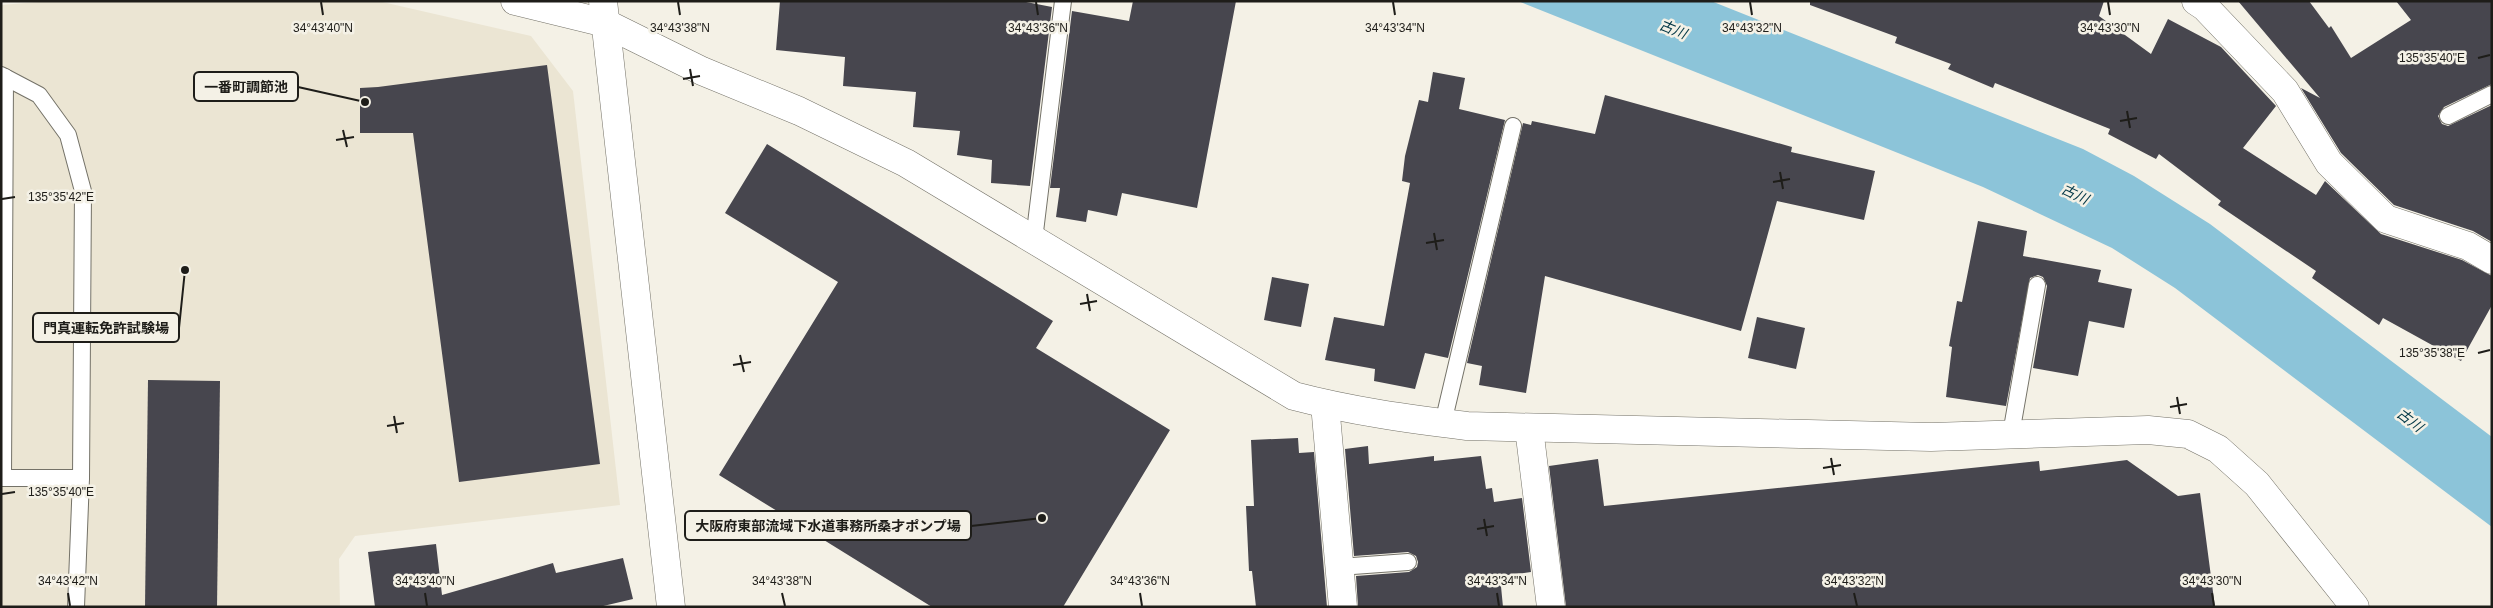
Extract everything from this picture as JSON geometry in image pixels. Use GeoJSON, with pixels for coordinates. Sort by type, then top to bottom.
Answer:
{"type":"FeatureCollection","features":[{"type":"Feature","properties":{"kind":"street"},"geometry":{"type":"LineString","coordinates":[[515,1],[604,12],[702,71],[799,111],[906,163],[1294,396],[1325,404],[1443,423],[1529,428],[1931,437],[2148,430],[2188,434],[2218,449],[2257,484],[2354,607]]}},
{"type":"Feature","properties":{"kind":"street"},"geometry":{"type":"LineString","coordinates":[[2196,1],[2205,6],[2285,91],[2330,163],[2386,218],[2468,246],[2492,260]]}},
{"type":"Feature","properties":{"kind":"street"},"geometry":{"type":"LineString","coordinates":[[604,12],[671,607]]}},
{"type":"Feature","properties":{"kind":"street"},"geometry":{"type":"LineString","coordinates":[[1325,404],[1343,607]]}},
{"type":"Feature","properties":{"kind":"street"},"geometry":{"type":"LineString","coordinates":[[1529,428],[1551,607]]}},
{"type":"Feature","properties":{"kind":"lane"},"geometry":{"type":"LineString","coordinates":[[1034,240],[1063,1]]}},
{"type":"Feature","properties":{"kind":"lane"},"geometry":{"type":"LineString","coordinates":[[76,607],[81,478],[83,191],[68,135],[39,96],[3,76],[2,478],[81,478]]}},
{"type":"Feature","properties":{"kind":"lane"},"geometry":{"type":"LineString","coordinates":[[2448,116],[2492,94]]}},
{"type":"Feature","properties":{"kind":"lane"},"geometry":{"type":"LineString","coordinates":[[1443,423],[1513,126]]}},
{"type":"Feature","properties":{"kind":"lane"},"geometry":{"type":"LineString","coordinates":[[2011,434],[2036,285]]}},
{"type":"Feature","properties":{"kind":"lane"},"geometry":{"type":"LineString","coordinates":[[1340,567],[1408,562]]}},
{"type":"Feature","properties":{"kind":"shaded area"},"geometry":{"type":"Polygon","coordinates":[[[51,1],[378,1],[531,36],[573,91],[620,505],[355,536],[339,559],[340,607],[1,607],[1,5],[51,1]]]}},
{"type":"Feature","properties":{"kind":"water","name":"古川"},"geometry":{"type":"Polygon","coordinates":[[[1518,1],[1711,1],[2083,149],[2134,176],[2210,224],[2492,437],[2492,527],[2175,288],[2112,248],[1983,187],[1518,1]]]}},
{"type":"Feature","properties":{"kind":"building"},"geometry":{"type":"Polygon","coordinates":[[[780,1],[1021,1],[1052,7],[1030,186],[991,183],[992,160],[957,155],[960,131],[913,127],[916,92],[843,86],[845,57],[776,50],[780,1]]]}},
{"type":"Feature","properties":{"kind":"building"},"geometry":{"type":"Polygon","coordinates":[[[1133,1],[1236,1],[1197,208],[1122,193],[1117,216],[1088,210],[1086,222],[1056,217],[1060,188],[1050,188],[1072,11],[1129,21],[1133,1]]]}},
{"type":"Feature","properties":{"kind":"building"},"geometry":{"type":"Polygon","coordinates":[[[1810,1],[2104,1],[2099,16],[2151,54],[2168,19],[2221,47],[2276,106],[2243,148],[2316,195],[2325,181],[2381,234],[2462,260],[2492,276],[2492,305],[2461,361],[2383,318],[2379,325],[2312,278],[2316,271],[2218,205],[2221,201],[2159,154],[2156,159],[2108,134],[2110,129],[1995,83],[1993,88],[1948,69],[1951,64],[1895,43],[1897,37],[1810,5],[1810,1]]]}},
{"type":"Feature","properties":{"kind":"building"},"geometry":{"type":"Polygon","coordinates":[[[2238,1],[2309,1],[2329,28],[2331,26],[2351,58],[2411,20],[2396,1],[2492,1],[2492,84],[2444,107],[2438,116],[2442,124],[2448,126],[2492,105],[2492,242],[2473,231],[2394,205],[2341,153],[2301,88],[2320,98],[2238,1]]]}},
{"type":"Feature","properties":{"kind":"building"},"geometry":{"type":"Polygon","coordinates":[[[547,65],[600,464],[459,482],[413,133],[360,133],[360,88],[547,65]]]}},
{"type":"Feature","properties":{"kind":"building"},"geometry":{"type":"Polygon","coordinates":[[[1433,72],[1465,78],[1459,109],[1505,120],[1448,358],[1425,353],[1415,389],[1374,381],[1375,369],[1325,360],[1334,317],[1384,326],[1410,183],[1402,181],[1405,156],[1419,100],[1428,102],[1433,72]]]}},
{"type":"Feature","properties":{"kind":"building"},"geometry":{"type":"Polygon","coordinates":[[[1605,95],[1792,147],[1791,152],[1875,171],[1864,220],[1777,201],[1741,331],[1545,276],[1526,393],[1479,385],[1482,366],[1467,363],[1523,123],[1531,125],[1532,121],[1595,134],[1605,95]]]}},
{"type":"Feature","properties":{"kind":"building"},"geometry":{"type":"Polygon","coordinates":[[[767,144],[1053,321],[1036,348],[1170,430],[1063,607],[932,607],[719,475],[838,282],[725,213],[767,144]]]}},
{"type":"Feature","properties":{"kind":"building"},"geometry":{"type":"Polygon","coordinates":[[[1978,221],[2027,231],[2023,256],[2101,270],[2098,282],[2132,289],[2124,328],[2089,321],[2078,376],[2033,368],[2047,286],[2043,277],[2038,275],[2030,278],[2006,406],[1946,397],[1952,347],[1949,346],[1957,301],[1962,302],[1978,221]]]}},
{"type":"Feature","properties":{"kind":"building"},"geometry":{"type":"Polygon","coordinates":[[[1272,277],[1309,284],[1301,327],[1264,320],[1272,277]]]}},
{"type":"Feature","properties":{"kind":"building"},"geometry":{"type":"Polygon","coordinates":[[[1757,317],[1805,328],[1796,369],[1748,358],[1757,317]]]}},
{"type":"Feature","properties":{"kind":"building"},"geometry":{"type":"Polygon","coordinates":[[[148,380],[220,381],[217,607],[145,607],[148,380]]]}},
{"type":"Feature","properties":{"kind":"building"},"geometry":{"type":"Polygon","coordinates":[[[1298,438],[1299,453],[1314,452],[1327,607],[1256,607],[1252,571],[1249,571],[1246,506],[1254,506],[1251,440],[1298,438]]]}},
{"type":"Feature","properties":{"kind":"building"},"geometry":{"type":"Polygon","coordinates":[[[1368,446],[1369,464],[1434,456],[1434,461],[1481,456],[1486,489],[1492,488],[1494,502],[1522,498],[1531,572],[1500,576],[1503,607],[1358,607],[1356,576],[1409,572],[1417,567],[1418,562],[1416,556],[1408,552],[1354,556],[1345,449],[1368,446]]]}},
{"type":"Feature","properties":{"kind":"building"},"geometry":{"type":"Polygon","coordinates":[[[1598,459],[1604,506],[2039,461],[2040,471],[2127,460],[2178,496],[2200,493],[2215,607],[1566,607],[1549,466],[1598,459]]]}},
{"type":"Feature","properties":{"kind":"building"},"geometry":{"type":"Polygon","coordinates":[[[436,544],[442,595],[553,563],[556,573],[623,558],[633,599],[599,607],[375,607],[368,552],[436,544]]]}},
{"type":"Feature","properties":{"kind":"place","name":"一番町調節池"},"geometry":{"type":"Point","coordinates":[365,102]}},
{"type":"Feature","properties":{"kind":"place","name":"門真運転免許試験場"},"geometry":{"type":"Point","coordinates":[185,270]}},
{"type":"Feature","properties":{"kind":"place","name":"大阪府東部流域下水道事務所桑才ポンプ場"},"geometry":{"type":"Point","coordinates":[1042,518]}}]}
